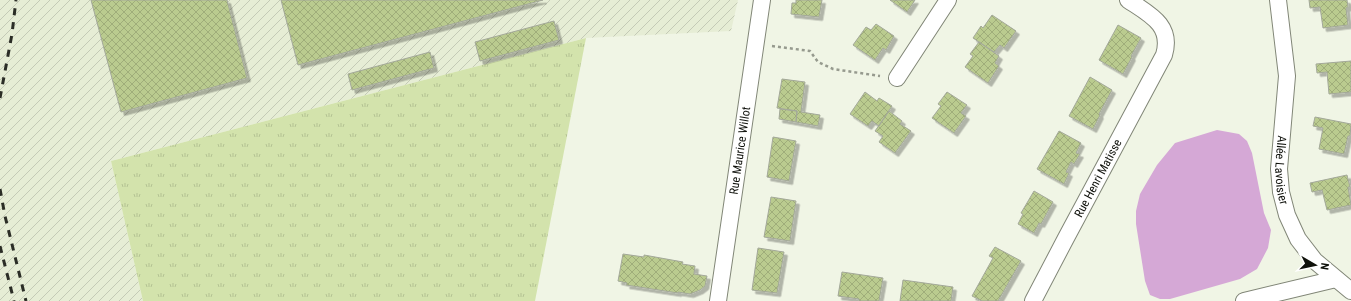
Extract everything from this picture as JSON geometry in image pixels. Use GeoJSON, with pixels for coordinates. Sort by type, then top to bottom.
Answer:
{"type":"FeatureCollection","features":[{"type":"Feature","properties":{"kind":"street","name":"Rue Maurice Willot"},"geometry":{"type":"LineString","coordinates":[[718,301],[762,0]]}},
{"type":"Feature","properties":{"kind":"street"},"geometry":{"type":"LineString","coordinates":[[897,78],[948,0]]}},
{"type":"Feature","properties":{"kind":"street","name":"Rue Henri Matisse"},"geometry":{"type":"LineString","coordinates":[[1034,301],[1164,55],[1167,45],[1165,34],[1157,21],[1128,0]]}},
{"type":"Feature","properties":{"kind":"street","name":"Allée Lavoisier"},"geometry":{"type":"LineString","coordinates":[[1278,0],[1287,76],[1279,169],[1281,192],[1287,215],[1298,239],[1315,261],[1351,291]]}},
{"type":"Feature","properties":{"kind":"street"},"geometry":{"type":"LineString","coordinates":[[1244,301],[1336,279]]}},
{"type":"Feature","properties":{"kind":"path"},"geometry":{"type":"LineString","coordinates":[[755,44],[810,51],[818,62],[833,69],[897,78]]}},
{"type":"Feature","properties":{"kind":"shaded area"},"geometry":{"type":"Polygon","coordinates":[[[0,0],[738,0],[731,31],[586,38],[111,161],[143,301],[0,301],[0,0]]]}},
{"type":"Feature","properties":{"kind":"shaded area"},"geometry":{"type":"Polygon","coordinates":[[[1217,130],[1239,134],[1247,141],[1252,153],[1264,213],[1271,230],[1268,248],[1257,269],[1240,279],[1170,299],[1160,299],[1150,295],[1145,281],[1136,224],[1136,211],[1140,194],[1157,165],[1175,143],[1217,130]]]}},
{"type":"Feature","properties":{"kind":"green space"},"geometry":{"type":"Polygon","coordinates":[[[586,38],[535,301],[143,301],[111,161],[586,38]]]}},
{"type":"Feature","properties":{"kind":"building"},"geometry":{"type":"Polygon","coordinates":[[[91,0],[227,0],[247,78],[121,112],[91,0]]]}},
{"type":"Feature","properties":{"kind":"building"},"geometry":{"type":"Polygon","coordinates":[[[281,0],[543,0],[298,65],[281,0]]]}},
{"type":"Feature","properties":{"kind":"building"},"geometry":{"type":"Polygon","coordinates":[[[796,0],[822,0],[819,17],[791,14],[792,3],[796,3],[796,0]]]}},
{"type":"Feature","properties":{"kind":"building"},"geometry":{"type":"Polygon","coordinates":[[[890,0],[915,0],[907,12],[890,0]]]}},
{"type":"Feature","properties":{"kind":"building"},"geometry":{"type":"Polygon","coordinates":[[[1309,0],[1347,0],[1348,7],[1346,8],[1348,25],[1323,28],[1320,7],[1310,8],[1309,0]]]}},
{"type":"Feature","properties":{"kind":"building"},"geometry":{"type":"Polygon","coordinates":[[[992,15],[1016,31],[1004,48],[1000,45],[994,52],[973,38],[981,26],[983,28],[992,15]]]}},
{"type":"Feature","properties":{"kind":"building"},"geometry":{"type":"Polygon","coordinates":[[[554,21],[559,40],[480,61],[475,42],[554,21]]]}},
{"type":"Feature","properties":{"kind":"building"},"geometry":{"type":"Polygon","coordinates":[[[876,24],[894,36],[886,50],[883,48],[875,60],[853,45],[866,27],[871,30],[876,24]]]}},
{"type":"Feature","properties":{"kind":"building"},"geometry":{"type":"Polygon","coordinates":[[[1118,25],[1141,38],[1123,74],[1099,60],[1118,25]]]}},
{"type":"Feature","properties":{"kind":"building"},"geometry":{"type":"Polygon","coordinates":[[[979,42],[999,56],[995,63],[999,66],[988,83],[965,67],[973,56],[970,54],[979,42]]]}},
{"type":"Feature","properties":{"kind":"building"},"geometry":{"type":"Polygon","coordinates":[[[430,52],[434,68],[352,90],[348,74],[430,52]]]}},
{"type":"Feature","properties":{"kind":"building"},"geometry":{"type":"Polygon","coordinates":[[[1351,61],[1351,92],[1329,94],[1327,72],[1317,73],[1316,64],[1351,61]]]}},
{"type":"Feature","properties":{"kind":"building"},"geometry":{"type":"Polygon","coordinates":[[[1090,77],[1112,90],[1093,129],[1069,116],[1090,77]]]}},
{"type":"Feature","properties":{"kind":"building"},"geometry":{"type":"Polygon","coordinates":[[[782,79],[805,82],[801,112],[820,115],[818,126],[796,122],[797,111],[777,108],[782,79]]]}},
{"type":"Feature","properties":{"kind":"building"},"geometry":{"type":"Polygon","coordinates":[[[865,92],[877,101],[879,98],[892,106],[879,126],[872,121],[868,126],[850,114],[865,92]]]}},
{"type":"Feature","properties":{"kind":"building"},"geometry":{"type":"Polygon","coordinates":[[[947,92],[967,105],[961,113],[966,116],[954,133],[932,118],[941,106],[938,104],[947,92]]]}},
{"type":"Feature","properties":{"kind":"building"},"geometry":{"type":"Polygon","coordinates":[[[780,109],[797,111],[796,122],[779,119],[780,109]]]}},
{"type":"Feature","properties":{"kind":"building"},"geometry":{"type":"Polygon","coordinates":[[[889,111],[902,121],[900,124],[911,131],[895,153],[879,142],[883,136],[875,131],[889,111]]]}},
{"type":"Feature","properties":{"kind":"building"},"geometry":{"type":"Polygon","coordinates":[[[1315,117],[1351,124],[1350,136],[1348,136],[1344,154],[1319,149],[1323,128],[1313,126],[1315,117]]]}},
{"type":"Feature","properties":{"kind":"building"},"geometry":{"type":"Polygon","coordinates":[[[1059,131],[1081,143],[1076,153],[1080,154],[1074,164],[1071,162],[1066,172],[1069,173],[1064,184],[1037,169],[1059,131]]]}},
{"type":"Feature","properties":{"kind":"building"},"geometry":{"type":"Polygon","coordinates":[[[773,137],[796,141],[789,181],[767,177],[773,137]]]}},
{"type":"Feature","properties":{"kind":"building"},"geometry":{"type":"Polygon","coordinates":[[[1347,175],[1350,187],[1348,187],[1351,205],[1327,210],[1322,190],[1312,192],[1310,183],[1347,175]]]}},
{"type":"Feature","properties":{"kind":"building"},"geometry":{"type":"Polygon","coordinates":[[[1034,191],[1053,202],[1041,224],[1039,223],[1034,233],[1018,224],[1023,214],[1021,213],[1034,191]]]}},
{"type":"Feature","properties":{"kind":"building"},"geometry":{"type":"Polygon","coordinates":[[[771,197],[796,201],[790,241],[764,237],[771,197]]]}},
{"type":"Feature","properties":{"kind":"building"},"geometry":{"type":"Polygon","coordinates":[[[995,247],[1021,261],[998,301],[982,301],[972,296],[993,258],[989,256],[995,247]]]}},
{"type":"Feature","properties":{"kind":"building"},"geometry":{"type":"Polygon","coordinates":[[[758,248],[784,252],[777,293],[752,290],[758,248]]]}},
{"type":"Feature","properties":{"kind":"building"},"geometry":{"type":"Polygon","coordinates":[[[623,254],[644,257],[644,255],[683,262],[682,264],[695,266],[694,274],[707,276],[705,286],[690,294],[626,285],[627,283],[618,281],[623,254]]]}},
{"type":"Feature","properties":{"kind":"building"},"geometry":{"type":"Polygon","coordinates":[[[842,272],[883,278],[879,301],[859,301],[859,299],[838,296],[842,272]]]}},
{"type":"Feature","properties":{"kind":"building"},"geometry":{"type":"Polygon","coordinates":[[[903,280],[953,287],[951,301],[900,301],[903,280]]]}},
{"type":"Feature","properties":{"kind":"railway"},"geometry":{"type":"LineString","coordinates":[[0,98],[12,34],[16,0]]}},
{"type":"Feature","properties":{"kind":"railway"},"geometry":{"type":"LineString","coordinates":[[0,189],[5,216],[26,301]]}},
{"type":"Feature","properties":{"kind":"railway"},"geometry":{"type":"LineString","coordinates":[[0,246],[14,301]]}}]}
